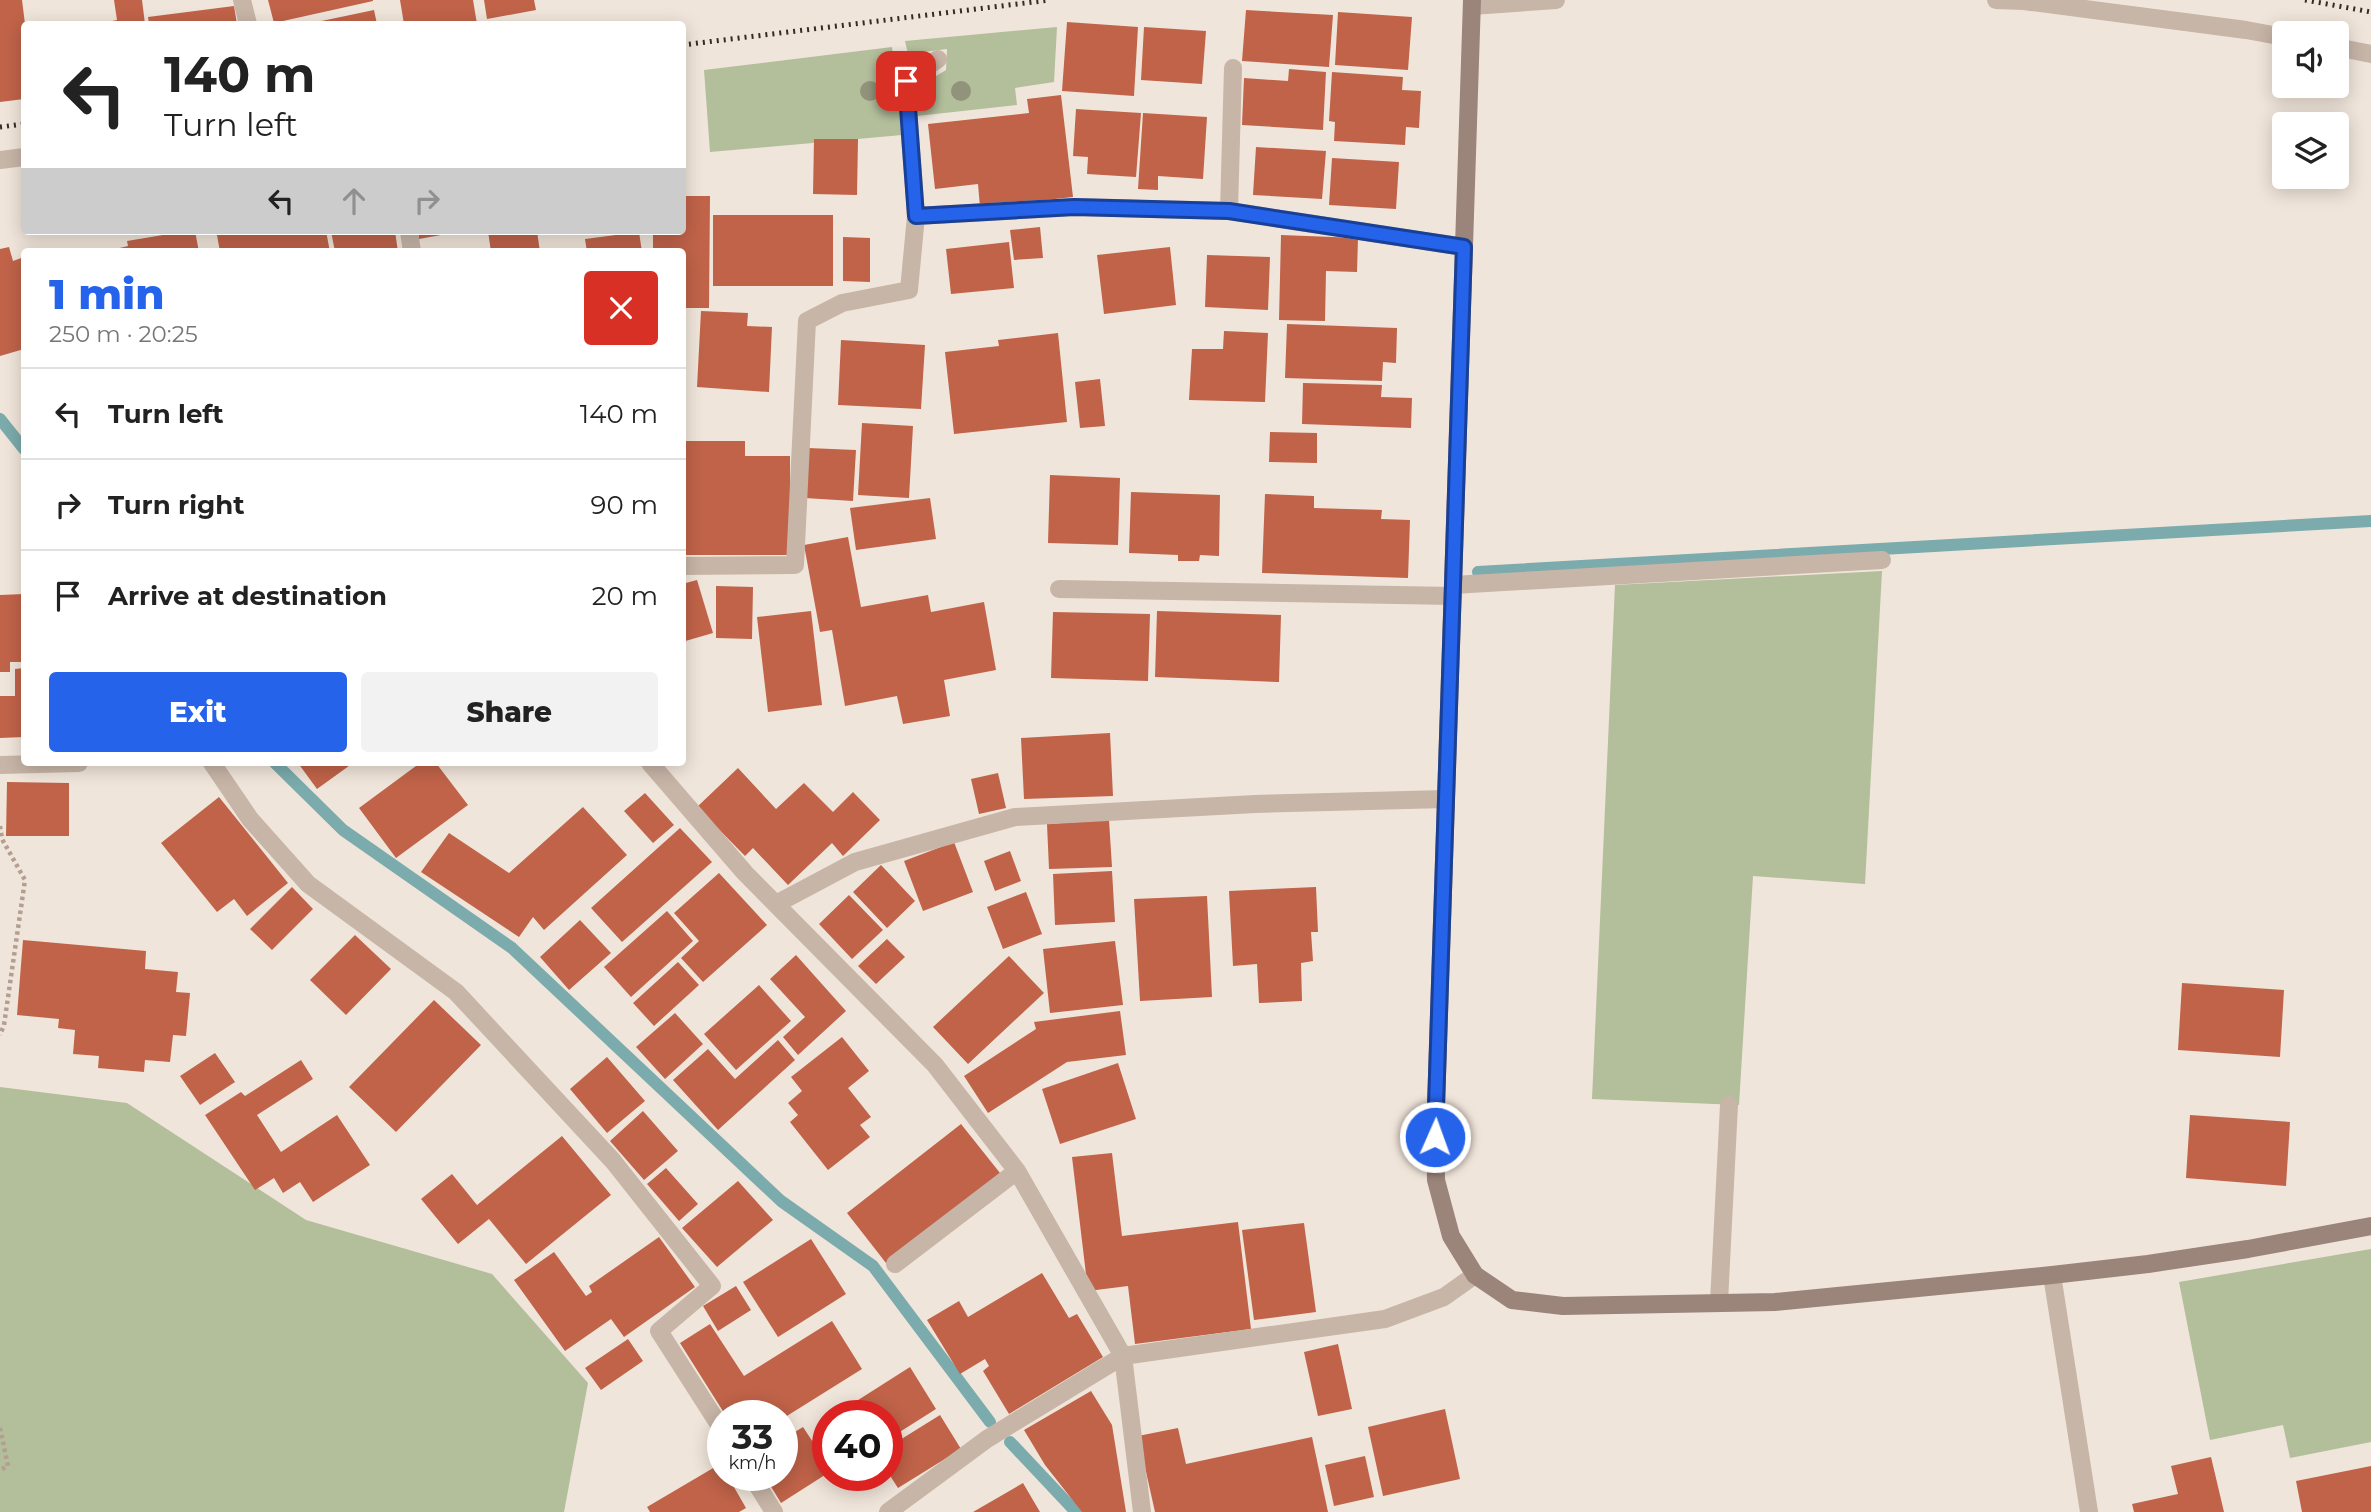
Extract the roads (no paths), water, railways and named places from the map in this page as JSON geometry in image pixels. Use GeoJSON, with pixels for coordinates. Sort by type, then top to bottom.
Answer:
{"type":"FeatureCollection","features":[{"type":"Feature","properties":{"kind":"street"},"geometry":{"type":"LineString","coordinates":[[242,0],[247,21]]}},
{"type":"Feature","properties":{"kind":"street"},"geometry":{"type":"LineString","coordinates":[[1556,0],[1472,3],[1435,1137],[1436,1180],[1451,1236],[1475,1275],[1513,1300],[1563,1306],[1775,1302],[2148,1264],[2371,1227]]}},
{"type":"Feature","properties":{"kind":"street"},"geometry":{"type":"LineString","coordinates":[[1996,0],[2024,1],[2272,35]]}},
{"type":"Feature","properties":{"kind":"street"},"geometry":{"type":"LineString","coordinates":[[2349,50],[2371,54]]}},
{"type":"Feature","properties":{"kind":"street"},"geometry":{"type":"LineString","coordinates":[[686,566],[795,565],[807,321],[842,303],[909,290],[916,216],[906,81],[938,59]]}},
{"type":"Feature","properties":{"kind":"street"},"geometry":{"type":"LineString","coordinates":[[1229,211],[1233,68]]}},
{"type":"Feature","properties":{"kind":"street"},"geometry":{"type":"LineString","coordinates":[[0,160],[21,157]]}},
{"type":"Feature","properties":{"kind":"street"},"geometry":{"type":"LineString","coordinates":[[916,216],[1074,207],[1229,211],[1464,247]]}},
{"type":"Feature","properties":{"kind":"street"},"geometry":{"type":"LineString","coordinates":[[1059,589],[1453,590],[1882,560]]}},
{"type":"Feature","properties":{"kind":"street"},"geometry":{"type":"LineString","coordinates":[[0,765],[21,764]]}},
{"type":"Feature","properties":{"kind":"street"},"geometry":{"type":"LineString","coordinates":[[214,766],[250,820],[308,884],[456,992],[613,1161],[712,1286],[659,1331],[707,1406]]}},
{"type":"Feature","properties":{"kind":"street"},"geometry":{"type":"LineString","coordinates":[[653,766],[744,873],[935,1065],[1017,1171],[1123,1356],[1142,1512]]}},
{"type":"Feature","properties":{"kind":"street"},"geometry":{"type":"LineString","coordinates":[[776,904],[855,862],[1015,817],[1255,804],[1446,799]]}},
{"type":"Feature","properties":{"kind":"street"},"geometry":{"type":"LineString","coordinates":[[1719,1302],[1730,1105]]}},
{"type":"Feature","properties":{"kind":"street"},"geometry":{"type":"LineString","coordinates":[[895,1264],[1017,1171]]}},
{"type":"Feature","properties":{"kind":"street"},"geometry":{"type":"LineString","coordinates":[[888,1512],[987,1439],[1123,1356],[1385,1319],[1444,1297],[1475,1275]]}},
{"type":"Feature","properties":{"kind":"street"},"geometry":{"type":"LineString","coordinates":[[2052,1275],[2089,1512]]}},
{"type":"Feature","properties":{"kind":"street"},"geometry":{"type":"LineString","coordinates":[[761,1491],[774,1512]]}},
{"type":"Feature","properties":{"kind":"waterway"},"geometry":{"type":"LineString","coordinates":[[0,419],[21,445]]}},
{"type":"Feature","properties":{"kind":"waterway"},"geometry":{"type":"LineString","coordinates":[[1478,572],[2371,521]]}},
{"type":"Feature","properties":{"kind":"waterway"},"geometry":{"type":"LineString","coordinates":[[278,766],[343,830],[512,948],[781,1201],[873,1266],[990,1422]]}},
{"type":"Feature","properties":{"kind":"waterway"},"geometry":{"type":"LineString","coordinates":[[1010,1442],[1076,1512]]}},
{"type":"Feature","properties":{"kind":"railway"},"geometry":{"type":"LineString","coordinates":[[686,45],[1050,0]]}},
{"type":"Feature","properties":{"kind":"railway"},"geometry":{"type":"LineString","coordinates":[[2305,0],[2371,12]]}},
{"type":"Feature","properties":{"kind":"railway"},"geometry":{"type":"LineString","coordinates":[[0,127],[21,124]]}}]}
